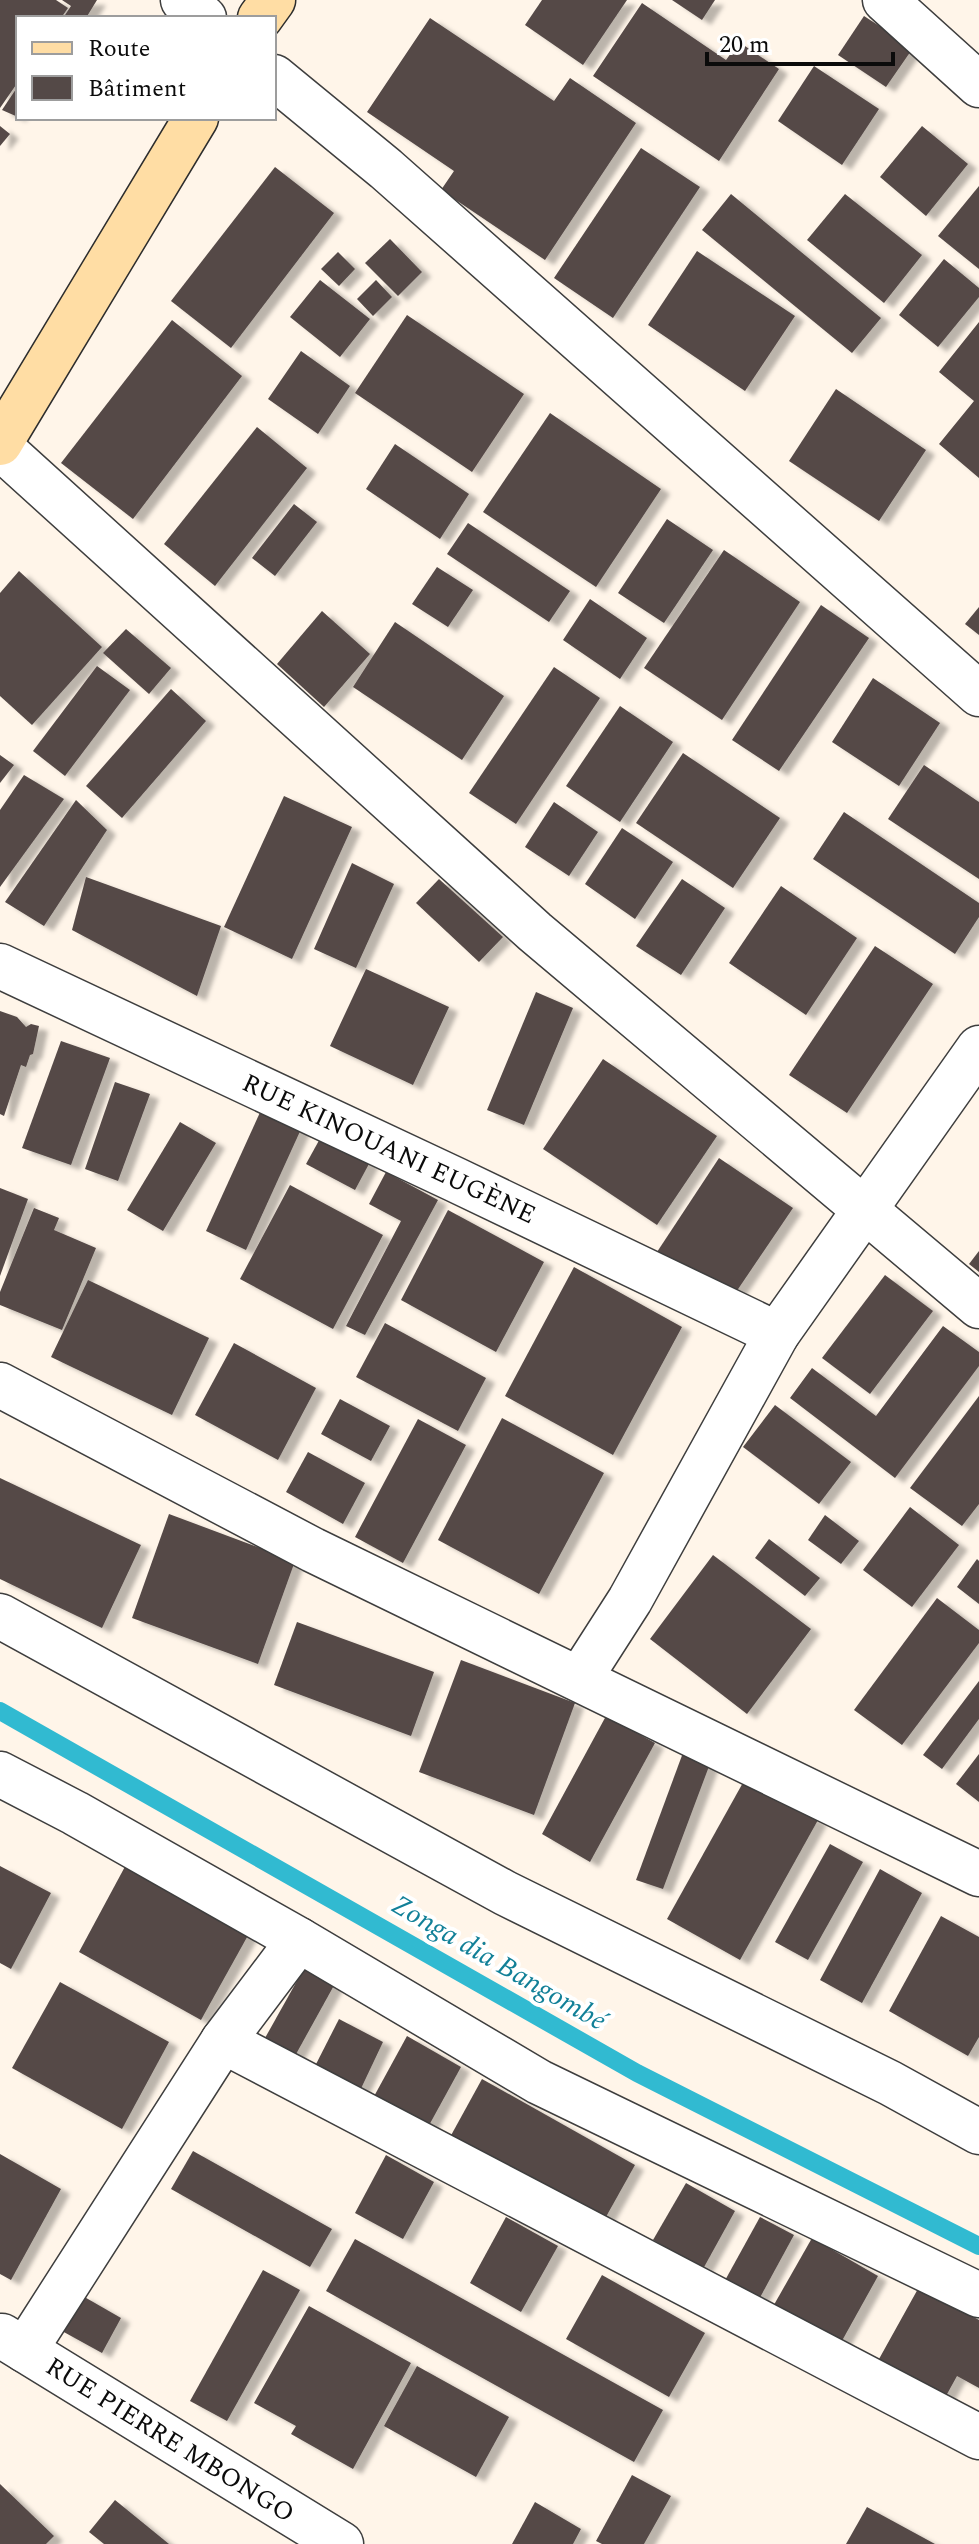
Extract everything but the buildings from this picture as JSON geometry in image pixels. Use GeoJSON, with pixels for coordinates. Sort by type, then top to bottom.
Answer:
{"type":"FeatureCollection","features":[{"type":"Feature","properties":{"kind":"street"},"geometry":{"type":"LineString","coordinates":[[183,0],[202,16]]}},
{"type":"Feature","properties":{"kind":"street"},"geometry":{"type":"LineString","coordinates":[[885,0],[979,85]]}},
{"type":"Feature","properties":{"kind":"street"},"geometry":{"type":"LineString","coordinates":[[276,79],[386,169],[979,694]]}},
{"type":"Feature","properties":{"kind":"street"},"geometry":{"type":"LineString","coordinates":[[195,120],[0,445],[535,932],[979,1306]]}},
{"type":"Feature","properties":{"kind":"street","name":"RUE KINOUANI EUGÈNE"},"geometry":{"type":"LineString","coordinates":[[0,966],[777,1334]]}},
{"type":"Feature","properties":{"kind":"street"},"geometry":{"type":"LineString","coordinates":[[580,1678],[630,1600],[777,1334],[979,1048]]}},
{"type":"Feature","properties":{"kind":"street"},"geometry":{"type":"LineString","coordinates":[[0,1385],[313,1550],[979,1874]]}},
{"type":"Feature","properties":{"kind":"street"},"geometry":{"type":"LineString","coordinates":[[0,1616],[505,1893],[890,2083],[979,2132]]}},
{"type":"Feature","properties":{"kind":"street"},"geometry":{"type":"LineString","coordinates":[[0,1774],[299,1940],[539,2082],[979,2295]]}},
{"type":"Feature","properties":{"kind":"street"},"geometry":{"type":"LineString","coordinates":[[12,2342],[223,2041],[299,1940]]}},
{"type":"Feature","properties":{"kind":"street"},"geometry":{"type":"LineString","coordinates":[[223,2041],[979,2437]]}},
{"type":"Feature","properties":{"kind":"street","name":"RUE PIERRE MBONGO"},"geometry":{"type":"LineString","coordinates":[[12,2342],[341,2544]]}},
{"type":"Feature","properties":{"kind":"waterway","name":"Zonga dia Bangombé"},"geometry":{"type":"LineString","coordinates":[[0,1711],[637,2073],[979,2246]]}}]}
